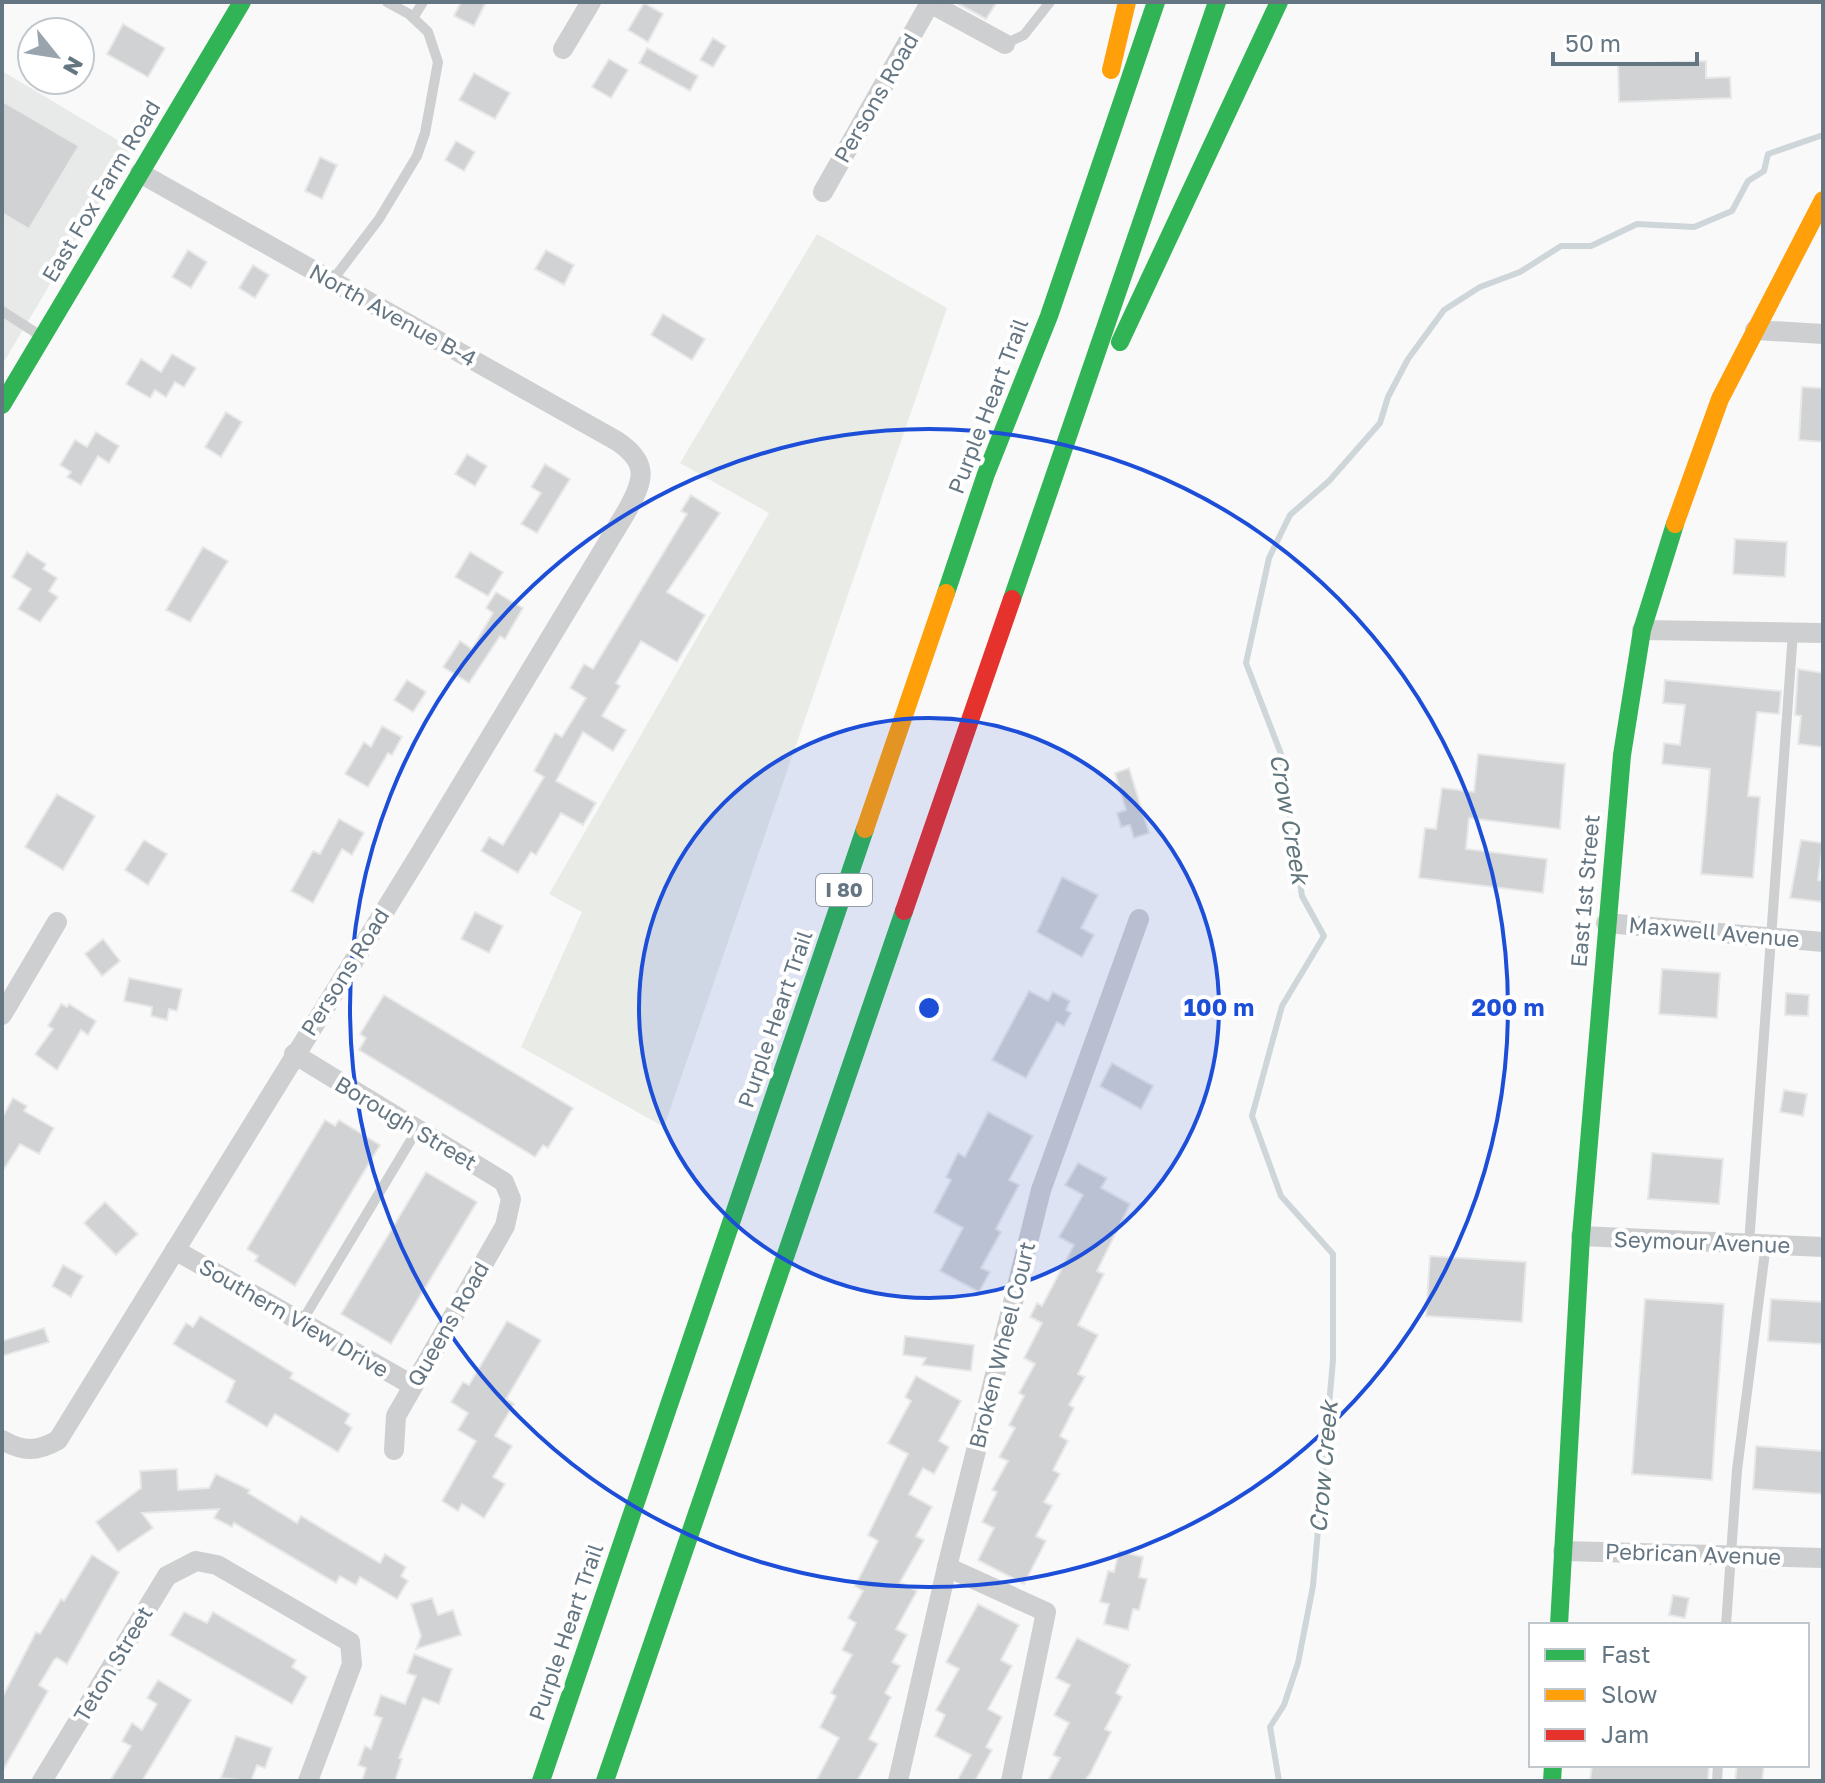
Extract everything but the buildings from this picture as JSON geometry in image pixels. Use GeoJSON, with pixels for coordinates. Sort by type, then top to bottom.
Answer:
{"type":"FeatureCollection","features":[{"type":"Feature","properties":{"kind":"main road","name":"East Fox Farm Road"},"geometry":{"type":"LineString","coordinates":[[2,405],[242,2]]}},
{"type":"Feature","properties":{"kind":"main road"},"geometry":{"type":"LineString","coordinates":[[1049,316],[1127,2]]}},
{"type":"Feature","properties":{"kind":"main road","name":"Purple Heart Trail"},"geometry":{"type":"LineString","coordinates":[[541,1781],[986,474],[1049,316],[1156,2]]}},
{"type":"Feature","properties":{"kind":"main road"},"geometry":{"type":"LineString","coordinates":[[605,1781],[1217,2]]}},
{"type":"Feature","properties":{"kind":"main road"},"geometry":{"type":"LineString","coordinates":[[1006,621],[1110,364],[1279,2]]}},
{"type":"Feature","properties":{"kind":"main road","name":"East 1st Street"},"geometry":{"type":"LineString","coordinates":[[1559,1623],[1581,1236],[1606,923],[1622,755],[1642,630],[1690,476],[1720,399],[1823,200]]}},
{"type":"Feature","properties":{"kind":"street"},"geometry":{"type":"LineString","coordinates":[[563,49],[591,2]]}},
{"type":"Feature","properties":{"kind":"street"},"geometry":{"type":"LineString","coordinates":[[929,3],[1005,44]]}},
{"type":"Feature","properties":{"kind":"street","name":"Persons Road"},"geometry":{"type":"LineString","coordinates":[[823,192],[929,3]]}},
{"type":"Feature","properties":{"kind":"street","name":"North Avenue B-4"},"geometry":{"type":"LineString","coordinates":[[140,173],[617,441],[632,451],[640,463]]}},
{"type":"Feature","properties":{"kind":"street"},"geometry":{"type":"LineString","coordinates":[[1755,330],[1823,334]]}},
{"type":"Feature","properties":{"kind":"street","name":"Persons Road"},"geometry":{"type":"LineString","coordinates":[[11,1445],[42,1449],[58,1440],[421,852],[628,509],[640,479],[640,463]]}},
{"type":"Feature","properties":{"kind":"street"},"geometry":{"type":"LineString","coordinates":[[1642,630],[1823,633]]}},
{"type":"Feature","properties":{"kind":"street","name":"Broken Wheel Court"},"geometry":{"type":"LineString","coordinates":[[898,1781],[947,1567],[1041,1190],[1139,919]]}},
{"type":"Feature","properties":{"kind":"street"},"geometry":{"type":"LineString","coordinates":[[2,1015],[57,922]]}},
{"type":"Feature","properties":{"kind":"street","name":"Maxwell Avenue"},"geometry":{"type":"LineString","coordinates":[[1606,923],[1823,942]]}},
{"type":"Feature","properties":{"kind":"street","name":"Borough Street"},"geometry":{"type":"LineString","coordinates":[[294,1054],[504,1182],[511,1199]]}},
{"type":"Feature","properties":{"kind":"street","name":"Queens Road"},"geometry":{"type":"LineString","coordinates":[[394,1450],[396,1416],[505,1226],[511,1199]]}},
{"type":"Feature","properties":{"kind":"street","name":"Seymour Avenue"},"geometry":{"type":"LineString","coordinates":[[1581,1236],[1823,1247]]}},
{"type":"Feature","properties":{"kind":"street","name":"Southern View Drive"},"geometry":{"type":"LineString","coordinates":[[175,1250],[412,1385]]}},
{"type":"Feature","properties":{"kind":"street","name":"Pebrican Avenue"},"geometry":{"type":"LineString","coordinates":[[1563,1551],[1823,1558]]}},
{"type":"Feature","properties":{"kind":"street","name":"Teton Street"},"geometry":{"type":"LineString","coordinates":[[42,1781],[167,1576],[196,1561],[217,1565],[350,1642],[352,1664],[308,1781]]}},
{"type":"Feature","properties":{"kind":"street"},"geometry":{"type":"LineString","coordinates":[[947,1567],[1046,1612],[1011,1781]]}},
{"type":"Feature","properties":{"kind":"lane"},"geometry":{"type":"LineString","coordinates":[[332,281],[379,219],[417,156],[425,133],[438,62],[428,32],[413,18],[387,2]]}},
{"type":"Feature","properties":{"kind":"lane"},"geometry":{"type":"LineString","coordinates":[[413,18],[423,2]]}},
{"type":"Feature","properties":{"kind":"lane"},"geometry":{"type":"LineString","coordinates":[[1005,44],[1024,35],[1050,2]]}},
{"type":"Feature","properties":{"kind":"lane"},"geometry":{"type":"LineString","coordinates":[[2,311],[43,337]]}},
{"type":"Feature","properties":{"kind":"lane"},"geometry":{"type":"LineString","coordinates":[[1726,1623],[1757,1244],[1771,937],[1793,632]]}},
{"type":"Feature","properties":{"kind":"lane"},"geometry":{"type":"LineString","coordinates":[[301,1323],[417,1130]]}},
{"type":"Feature","properties":{"kind":"shaded area"},"geometry":{"type":"Polygon","coordinates":[[[2,71],[16,79],[16,96],[44,96],[131,148],[2,365],[2,71]]]}},
{"type":"Feature","properties":{"kind":"shaded area"},"geometry":{"type":"Polygon","coordinates":[[[817,234],[947,308],[664,1127],[521,1047],[582,912],[549,894],[769,513],[680,463],[817,234]]]}},
{"type":"Feature","properties":{"kind":"waterway","name":"Crow Creek"},"geometry":{"type":"LineString","coordinates":[[1279,1781],[1270,1727],[1284,1705],[1298,1663],[1313,1586],[1333,1360],[1333,1254],[1281,1196],[1252,1116],[1282,1006],[1324,936],[1302,896],[1281,754],[1246,663],[1269,558],[1290,515],[1329,481],[1380,423],[1388,397],[1408,359],[1444,310],[1480,287],[1520,272],[1561,246],[1591,246],[1637,224],[1694,227],[1732,211],[1748,181],[1764,171],[1768,154],[1823,135]]}},
{"type":"Feature","properties":{"kind":"traffic: fast"},"geometry":{"type":"LineString","coordinates":[[2,405],[242,2]]}},
{"type":"Feature","properties":{"kind":"traffic: fast"},"geometry":{"type":"LineString","coordinates":[[946,593],[986,474],[1049,316],[1156,2]]}},
{"type":"Feature","properties":{"kind":"traffic: fast"},"geometry":{"type":"LineString","coordinates":[[1012,599],[1217,2]]}},
{"type":"Feature","properties":{"kind":"traffic: fast"},"geometry":{"type":"LineString","coordinates":[[1120,342],[1279,2]]}},
{"type":"Feature","properties":{"kind":"traffic: fast"},"geometry":{"type":"LineString","coordinates":[[1559,1623],[1581,1236],[1622,755],[1642,630],[1675,524]]}},
{"type":"Feature","properties":{"kind":"traffic: fast"},"geometry":{"type":"LineString","coordinates":[[541,1781],[865,829]]}},
{"type":"Feature","properties":{"kind":"traffic: fast"},"geometry":{"type":"LineString","coordinates":[[605,1781],[904,911]]}},
{"type":"Feature","properties":{"kind":"traffic: fast"},"geometry":{"type":"LineString","coordinates":[[1552,1781],[1553,1767]]}},
{"type":"Feature","properties":{"kind":"traffic: slow"},"geometry":{"type":"LineString","coordinates":[[1111,70],[1127,2]]}},
{"type":"Feature","properties":{"kind":"traffic: slow"},"geometry":{"type":"LineString","coordinates":[[1675,524],[1720,399],[1823,200]]}},
{"type":"Feature","properties":{"kind":"traffic: slow"},"geometry":{"type":"LineString","coordinates":[[865,829],[946,593]]}},
{"type":"Feature","properties":{"kind":"traffic: jam"},"geometry":{"type":"LineString","coordinates":[[904,911],[1012,599]]}}]}
